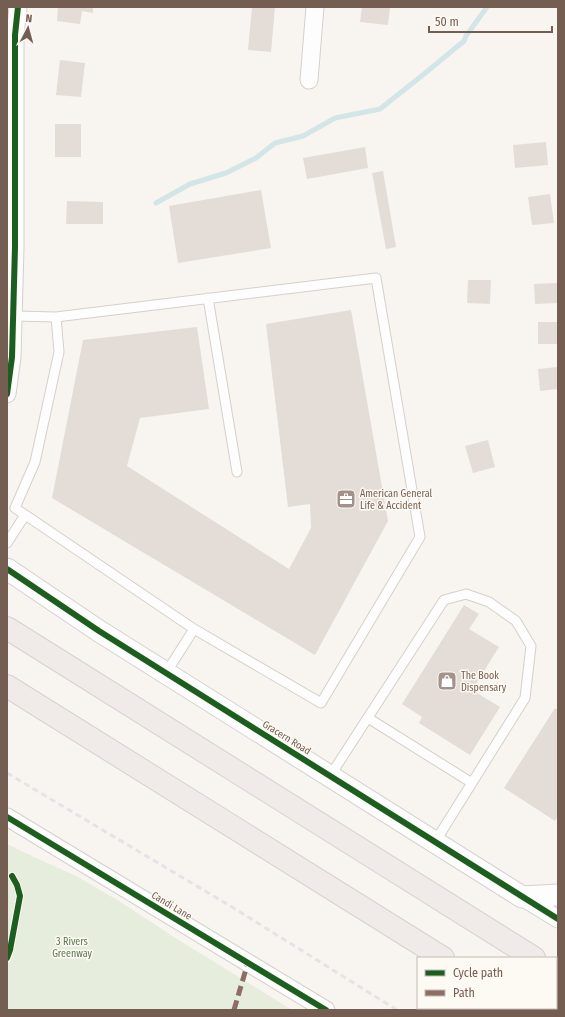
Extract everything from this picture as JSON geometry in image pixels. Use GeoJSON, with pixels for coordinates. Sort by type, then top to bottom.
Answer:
{"type":"FeatureCollection","features":[{"type":"Feature","properties":{"kind":"highway"},"geometry":{"type":"LineString","coordinates":[[7,628],[532,957]]}},
{"type":"Feature","properties":{"kind":"highway"},"geometry":{"type":"LineString","coordinates":[[7,686],[441,957]]}},
{"type":"Feature","properties":{"kind":"street"},"geometry":{"type":"LineString","coordinates":[[7,394],[12,356],[14,316],[11,290],[16,247],[11,174],[15,35],[18,7]]}},
{"type":"Feature","properties":{"kind":"street"},"geometry":{"type":"LineString","coordinates":[[309,80],[315,7]]}},
{"type":"Feature","properties":{"kind":"street","name":"Gracern Road"},"geometry":{"type":"LineString","coordinates":[[7,569],[99,631],[558,919]]}},
{"type":"Feature","properties":{"kind":"street","name":"Candi Lane"},"geometry":{"type":"LineString","coordinates":[[7,817],[326,1010]]}},
{"type":"Feature","properties":{"kind":"street"},"geometry":{"type":"LineString","coordinates":[[522,897],[558,895]]}},
{"type":"Feature","properties":{"kind":"lane"},"geometry":{"type":"LineString","coordinates":[[14,316],[56,317],[376,278],[420,537],[321,703],[194,629],[15,508],[35,462],[59,352],[56,317]]}},
{"type":"Feature","properties":{"kind":"lane"},"geometry":{"type":"LineString","coordinates":[[208,298],[237,472]]}},
{"type":"Feature","properties":{"kind":"lane"},"geometry":{"type":"LineString","coordinates":[[7,543],[25,515]]}},
{"type":"Feature","properties":{"kind":"lane"},"geometry":{"type":"LineString","coordinates":[[330,776],[444,600],[466,594],[489,602],[516,621],[531,646],[525,698],[435,842]]}},
{"type":"Feature","properties":{"kind":"lane"},"geometry":{"type":"LineString","coordinates":[[166,673],[194,629]]}},
{"type":"Feature","properties":{"kind":"lane"},"geometry":{"type":"LineString","coordinates":[[368,718],[472,783]]}},
{"type":"Feature","properties":{"kind":"green space","name":"3 Rivers Greenway"},"geometry":{"type":"Polygon","coordinates":[[[7,844],[76,876],[119,901],[177,939],[292,1010],[7,1010],[7,844]]]}},
{"type":"Feature","properties":{"kind":"building"},"geometry":{"type":"Polygon","coordinates":[[[58,7],[93,7],[93,13],[82,11],[80,24],[57,21],[58,7]]]}},
{"type":"Feature","properties":{"kind":"building"},"geometry":{"type":"Polygon","coordinates":[[[252,7],[275,7],[271,52],[248,50],[252,7]]]}},
{"type":"Feature","properties":{"kind":"building"},"geometry":{"type":"Polygon","coordinates":[[[362,7],[390,7],[388,25],[360,22],[362,7]]]}},
{"type":"Feature","properties":{"kind":"building"},"geometry":{"type":"Polygon","coordinates":[[[60,60],[85,63],[81,97],[56,95],[60,60]]]}},
{"type":"Feature","properties":{"kind":"building"},"geometry":{"type":"Polygon","coordinates":[[[55,124],[81,124],[81,157],[55,157],[55,124]]]}},
{"type":"Feature","properties":{"kind":"building"},"geometry":{"type":"Polygon","coordinates":[[[546,142],[548,165],[515,168],[513,145],[546,142]]]}},
{"type":"Feature","properties":{"kind":"building"},"geometry":{"type":"Polygon","coordinates":[[[365,147],[368,168],[307,179],[303,158],[365,147]]]}},
{"type":"Feature","properties":{"kind":"building"},"geometry":{"type":"Polygon","coordinates":[[[383,171],[396,247],[386,249],[372,173],[383,171]]]}},
{"type":"Feature","properties":{"kind":"building"},"geometry":{"type":"Polygon","coordinates":[[[261,190],[271,248],[178,263],[169,206],[261,190]]]}},
{"type":"Feature","properties":{"kind":"building"},"geometry":{"type":"Polygon","coordinates":[[[550,194],[554,223],[532,225],[528,197],[550,194]]]}},
{"type":"Feature","properties":{"kind":"building"},"geometry":{"type":"Polygon","coordinates":[[[67,201],[103,202],[103,224],[66,224],[67,201]]]}},
{"type":"Feature","properties":{"kind":"building"},"geometry":{"type":"Polygon","coordinates":[[[468,280],[491,280],[490,304],[467,303],[468,280]]]}},
{"type":"Feature","properties":{"kind":"building"},"geometry":{"type":"Polygon","coordinates":[[[557,283],[558,303],[535,304],[534,284],[557,283]]]}},
{"type":"Feature","properties":{"kind":"building"},"geometry":{"type":"Polygon","coordinates":[[[351,310],[388,521],[315,655],[52,498],[83,340],[197,327],[209,409],[140,418],[127,466],[289,569],[311,528],[310,504],[288,507],[266,324],[351,310]]]}},
{"type":"Feature","properties":{"kind":"building"},"geometry":{"type":"Polygon","coordinates":[[[538,322],[558,322],[558,344],[538,344],[538,322]]]}},
{"type":"Feature","properties":{"kind":"building"},"geometry":{"type":"Polygon","coordinates":[[[558,367],[558,389],[540,391],[538,369],[558,367]]]}},
{"type":"Feature","properties":{"kind":"building"},"geometry":{"type":"Polygon","coordinates":[[[488,440],[495,467],[473,473],[465,446],[488,440]]]}},
{"type":"Feature","properties":{"kind":"building"},"geometry":{"type":"Polygon","coordinates":[[[464,605],[479,614],[469,629],[499,647],[472,690],[500,707],[470,755],[419,723],[422,717],[402,704],[464,605]]]}},
{"type":"Feature","properties":{"kind":"building"},"geometry":{"type":"Polygon","coordinates":[[[555,708],[558,710],[558,816],[555,821],[504,788],[555,708]]]}},
{"type":"Feature","properties":{"kind":"waterway"},"geometry":{"type":"LineString","coordinates":[[156,203],[190,184],[226,173],[256,158],[275,143],[303,136],[335,118],[380,109],[464,41],[487,7]]}},
{"type":"Feature","properties":{"kind":"railway"},"geometry":{"type":"LineString","coordinates":[[7,773],[232,907],[397,1010]]}},
{"type":"Feature","properties":{"kind":"marked path"},"geometry":{"type":"LineString","coordinates":[[234,1010],[248,962]]}},
{"type":"Feature","properties":{"kind":"cycle path"},"geometry":{"type":"LineString","coordinates":[[7,394],[12,357],[15,247],[15,35],[18,7]]}},
{"type":"Feature","properties":{"kind":"cycle path"},"geometry":{"type":"LineString","coordinates":[[7,569],[99,631],[558,919]]}},
{"type":"Feature","properties":{"kind":"cycle path"},"geometry":{"type":"LineString","coordinates":[[7,817],[326,1010]]}},
{"type":"Feature","properties":{"kind":"cycle path"},"geometry":{"type":"LineString","coordinates":[[7,958],[10,950],[20,896],[17,885],[12,876]]}},
{"type":"Feature","properties":{"kind":"place","name":"American General Life & Accident"},"geometry":{"type":"Point","coordinates":[346,499]}},
{"type":"Feature","properties":{"kind":"place","name":"The Book Dispensary"},"geometry":{"type":"Point","coordinates":[447,681]}}]}
